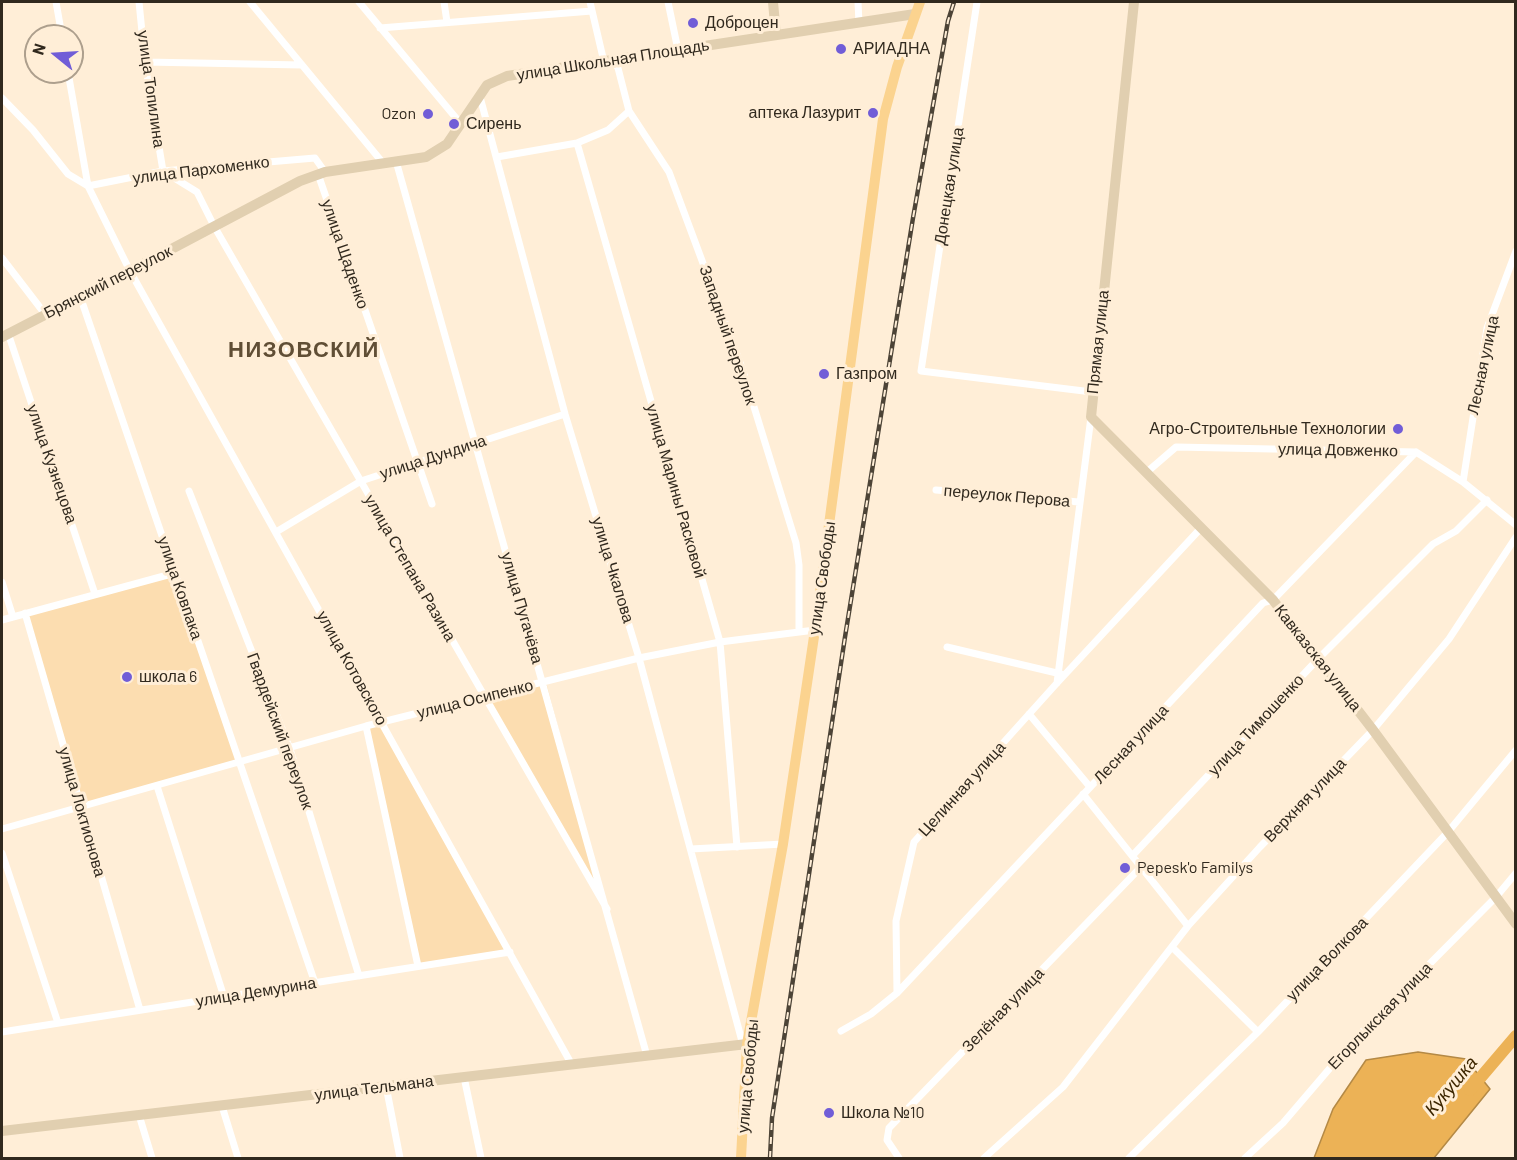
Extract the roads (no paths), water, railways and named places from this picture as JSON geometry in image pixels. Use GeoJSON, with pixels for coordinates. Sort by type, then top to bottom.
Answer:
{"type":"FeatureCollection","features":[{"type":"Feature","properties":{"kind":"main road"},"geometry":{"type":"LineString","coordinates":[[773,2],[776,35]]}},
{"type":"Feature","properties":{"kind":"main road","name":"улица Свободы"},"geometry":{"type":"LineString","coordinates":[[741,1158],[745,1045],[783,844],[815,630],[883,119],[897,67],[920,2]]}},
{"type":"Feature","properties":{"kind":"main road","name":"Прямая улица"},"geometry":{"type":"LineString","coordinates":[[1091,417],[1134,2]]}},
{"type":"Feature","properties":{"kind":"main road","name":"улица Школьная Площадь"},"geometry":{"type":"LineString","coordinates":[[214,226],[300,181],[321,173],[426,157],[447,144],[487,85],[507,76],[915,14]]}},
{"type":"Feature","properties":{"kind":"main road","name":"Брянский переулок"},"geometry":{"type":"LineString","coordinates":[[5,335],[214,226]]}},
{"type":"Feature","properties":{"kind":"main road","name":"Кавказская улица"},"geometry":{"type":"LineString","coordinates":[[1091,417],[1273,600],[1373,730],[1515,924]]}},
{"type":"Feature","properties":{"kind":"main road","name":"улица Тельмана"},"geometry":{"type":"LineString","coordinates":[[2,1131],[745,1045]]}},
{"type":"Feature","properties":{"kind":"street"},"geometry":{"type":"LineString","coordinates":[[56,2],[60,24]]}},
{"type":"Feature","properties":{"kind":"street","name":"улица Топилина"},"geometry":{"type":"LineString","coordinates":[[140,2],[145,62],[163,171],[197,192],[214,226]]}},
{"type":"Feature","properties":{"kind":"street"},"geometry":{"type":"LineString","coordinates":[[250,2],[383,163]]}},
{"type":"Feature","properties":{"kind":"street"},"geometry":{"type":"LineString","coordinates":[[358,2],[461,124]]}},
{"type":"Feature","properties":{"kind":"street"},"geometry":{"type":"LineString","coordinates":[[444,2],[447,22]]}},
{"type":"Feature","properties":{"kind":"street"},"geometry":{"type":"LineString","coordinates":[[590,2],[604,62]]}},
{"type":"Feature","properties":{"kind":"street"},"geometry":{"type":"LineString","coordinates":[[668,2],[678,50]]}},
{"type":"Feature","properties":{"kind":"street"},"geometry":{"type":"LineString","coordinates":[[858,2],[859,23]]}},
{"type":"Feature","properties":{"kind":"street","name":"Донецкая улица"},"geometry":{"type":"LineString","coordinates":[[977,2],[921,371],[1092,392]]}},
{"type":"Feature","properties":{"kind":"street"},"geometry":{"type":"LineString","coordinates":[[380,28],[592,11]]}},
{"type":"Feature","properties":{"kind":"street"},"geometry":{"type":"LineString","coordinates":[[145,62],[302,65]]}},
{"type":"Feature","properties":{"kind":"street","name":"Западный переулок"},"geometry":{"type":"LineString","coordinates":[[604,62],[618,68],[628,111],[669,172],[741,368],[796,543],[799,565],[799,632]]}},
{"type":"Feature","properties":{"kind":"street"},"geometry":{"type":"LineString","coordinates":[[70,84],[88,186]]}},
{"type":"Feature","properties":{"kind":"street","name":"улица Чкалова"},"geometry":{"type":"LineString","coordinates":[[480,97],[565,414],[639,658],[745,1045]]}},
{"type":"Feature","properties":{"kind":"street"},"geometry":{"type":"LineString","coordinates":[[2,98],[33,130],[68,174],[88,186]]}},
{"type":"Feature","properties":{"kind":"street"},"geometry":{"type":"LineString","coordinates":[[497,157],[577,143],[608,130],[628,111]]}},
{"type":"Feature","properties":{"kind":"street","name":"улица Марины Расковой"},"geometry":{"type":"LineString","coordinates":[[577,143],[720,642],[737,846]]}},
{"type":"Feature","properties":{"kind":"street","name":"улица Пархоменко"},"geometry":{"type":"LineString","coordinates":[[88,186],[163,171],[315,158],[321,173]]}},
{"type":"Feature","properties":{"kind":"street","name":"улица Пугачёва"},"geometry":{"type":"LineString","coordinates":[[396,161],[647,1056]]}},
{"type":"Feature","properties":{"kind":"street","name":"улица Щаденко"},"geometry":{"type":"LineString","coordinates":[[321,173],[432,504]]}},
{"type":"Feature","properties":{"kind":"street","name":"улица Котовского"},"geometry":{"type":"LineString","coordinates":[[88,186],[130,271],[572,1065]]}},
{"type":"Feature","properties":{"kind":"street","name":"улица Степана Разина"},"geometry":{"type":"LineString","coordinates":[[214,226],[607,909]]}},
{"type":"Feature","properties":{"kind":"street","name":"Лесная улица"},"geometry":{"type":"LineString","coordinates":[[1463,482],[1487,328],[1515,251]]}},
{"type":"Feature","properties":{"kind":"street"},"geometry":{"type":"LineString","coordinates":[[2,258],[45,314]]}},
{"type":"Feature","properties":{"kind":"street","name":"улица Ковпака"},"geometry":{"type":"LineString","coordinates":[[80,296],[315,983]]}},
{"type":"Feature","properties":{"kind":"street","name":"улица Кузнецова"},"geometry":{"type":"LineString","coordinates":[[5,335],[95,594]]}},
{"type":"Feature","properties":{"kind":"street","name":"улица Дундича"},"geometry":{"type":"LineString","coordinates":[[276,532],[361,481],[565,414]]}},
{"type":"Feature","properties":{"kind":"street","name":"Прямая улица"},"geometry":{"type":"LineString","coordinates":[[1057,683],[1061,674],[1079,502],[1091,417]]}},
{"type":"Feature","properties":{"kind":"street","name":"улица Довженко"},"geometry":{"type":"LineString","coordinates":[[1147,472],[1176,447],[1416,452],[1463,482],[1515,525]]}},
{"type":"Feature","properties":{"kind":"street","name":"Лесная улица"},"geometry":{"type":"LineString","coordinates":[[841,1031],[871,1014],[897,993],[1263,603],[1273,600],[1416,452]]}},
{"type":"Feature","properties":{"kind":"street","name":"переулок Перова"},"geometry":{"type":"LineString","coordinates":[[936,490],[1079,502]]}},
{"type":"Feature","properties":{"kind":"street","name":"Гвардейский переулок"},"geometry":{"type":"LineString","coordinates":[[189,491],[290,749],[359,976]]}},
{"type":"Feature","properties":{"kind":"street","name":"улица Тимошенко"},"geometry":{"type":"LineString","coordinates":[[1133,855],[1318,659],[1433,544],[1456,531],[1487,500]]}},
{"type":"Feature","properties":{"kind":"street"},"geometry":{"type":"LineString","coordinates":[[947,647],[1061,674],[1201,528]]}},
{"type":"Feature","properties":{"kind":"street","name":"Верхняя улица"},"geometry":{"type":"LineString","coordinates":[[984,1158],[1063,1087],[1188,926],[1260,847],[1373,730],[1449,639],[1515,537]]}},
{"type":"Feature","properties":{"kind":"street"},"geometry":{"type":"LineString","coordinates":[[2,620],[175,573]]}},
{"type":"Feature","properties":{"kind":"street"},"geometry":{"type":"LineString","coordinates":[[2,582],[13,616]]}},
{"type":"Feature","properties":{"kind":"street","name":"улица Локтионова"},"geometry":{"type":"LineString","coordinates":[[25,613],[140,1010]]}},
{"type":"Feature","properties":{"kind":"street","name":"улица Осипенко"},"geometry":{"type":"LineString","coordinates":[[2,829],[366,726],[639,658],[720,642],[815,630]]}},
{"type":"Feature","properties":{"kind":"street","name":"Целинная улица"},"geometry":{"type":"LineString","coordinates":[[897,993],[896,921],[914,842],[1057,683]]}},
{"type":"Feature","properties":{"kind":"street"},"geometry":{"type":"LineString","coordinates":[[1029,714],[1090,787]]}},
{"type":"Feature","properties":{"kind":"street","name":"улица Котовского"},"geometry":{"type":"LineString","coordinates":[[366,726],[418,966]]}},
{"type":"Feature","properties":{"kind":"street","name":"улица Волкова"},"geometry":{"type":"LineString","coordinates":[[1129,1158],[1258,1032],[1448,832],[1515,750]]}},
{"type":"Feature","properties":{"kind":"street"},"geometry":{"type":"LineString","coordinates":[[157,786],[224,997]]}},
{"type":"Feature","properties":{"kind":"street"},"geometry":{"type":"LineString","coordinates":[[1083,794],[1188,926]]}},
{"type":"Feature","properties":{"kind":"street"},"geometry":{"type":"LineString","coordinates":[[691,849],[783,844]]}},
{"type":"Feature","properties":{"kind":"street"},"geometry":{"type":"LineString","coordinates":[[2,853],[58,1023]]}},
{"type":"Feature","properties":{"kind":"street","name":"Зелёная улица"},"geometry":{"type":"LineString","coordinates":[[899,1158],[887,1140],[889,1128],[1141,867]]}},
{"type":"Feature","properties":{"kind":"street","name":"Егорлыкская улица"},"geometry":{"type":"LineString","coordinates":[[1245,1158],[1283,1123],[1354,1040],[1496,897],[1515,873]]}},
{"type":"Feature","properties":{"kind":"street"},"geometry":{"type":"LineString","coordinates":[[1172,947],[1258,1032]]}},
{"type":"Feature","properties":{"kind":"street","name":"улица Демурина"},"geometry":{"type":"LineString","coordinates":[[2,1032],[510,952]]}},
{"type":"Feature","properties":{"kind":"street"},"geometry":{"type":"LineString","coordinates":[[464,1077],[481,1158]]}},
{"type":"Feature","properties":{"kind":"street"},"geometry":{"type":"LineString","coordinates":[[386,1086],[400,1158]]}},
{"type":"Feature","properties":{"kind":"street"},"geometry":{"type":"LineString","coordinates":[[222,1106],[238,1158]]}},
{"type":"Feature","properties":{"kind":"street"},"geometry":{"type":"LineString","coordinates":[[139,1115],[152,1158]]}},
{"type":"Feature","properties":{"kind":"water"},"geometry":{"type":"Polygon","coordinates":[[[1418,1052],[1466,1059],[1490,1089],[1434,1158],[1314,1158],[1333,1109],[1366,1060],[1418,1052]]]}},
{"type":"Feature","properties":{"kind":"waterway","name":"Кукушка"},"geometry":{"type":"LineString","coordinates":[[1470,1090],[1516,1036]]}},
{"type":"Feature","properties":{"kind":"railway"},"geometry":{"type":"LineString","coordinates":[[770,1158],[772,1118],[845,637],[913,218],[948,21],[954,2]]}},
{"type":"Feature","properties":{"kind":"place","name":"Доброцен"},"geometry":{"type":"Point","coordinates":[693,23]}},
{"type":"Feature","properties":{"kind":"place","name":"АРИАДНА"},"geometry":{"type":"Point","coordinates":[841,49]}},
{"type":"Feature","properties":{"kind":"place","name":"аптека Лазурит"},"geometry":{"type":"Point","coordinates":[873,113]}},
{"type":"Feature","properties":{"kind":"place","name":"Ozon"},"geometry":{"type":"Point","coordinates":[428,114]}},
{"type":"Feature","properties":{"kind":"place","name":"Сирень"},"geometry":{"type":"Point","coordinates":[454,124]}},
{"type":"Feature","properties":{"kind":"place","name":"Газпром"},"geometry":{"type":"Point","coordinates":[824,374]}},
{"type":"Feature","properties":{"kind":"place","name":"Агро-Строительные Технологии"},"geometry":{"type":"Point","coordinates":[1398,429]}},
{"type":"Feature","properties":{"kind":"place","name":"школа 6"},"geometry":{"type":"Point","coordinates":[127,677]}},
{"type":"Feature","properties":{"kind":"place","name":"Pepesk'o Familys"},"geometry":{"type":"Point","coordinates":[1125,868]}},
{"type":"Feature","properties":{"kind":"place","name":"Школа №10"},"geometry":{"type":"Point","coordinates":[829,1113]}},
{"type":"Feature","properties":{"kind":"district","name":"НИЗОВСКИЙ"},"geometry":{"type":"Point","coordinates":[304,350]}}]}
